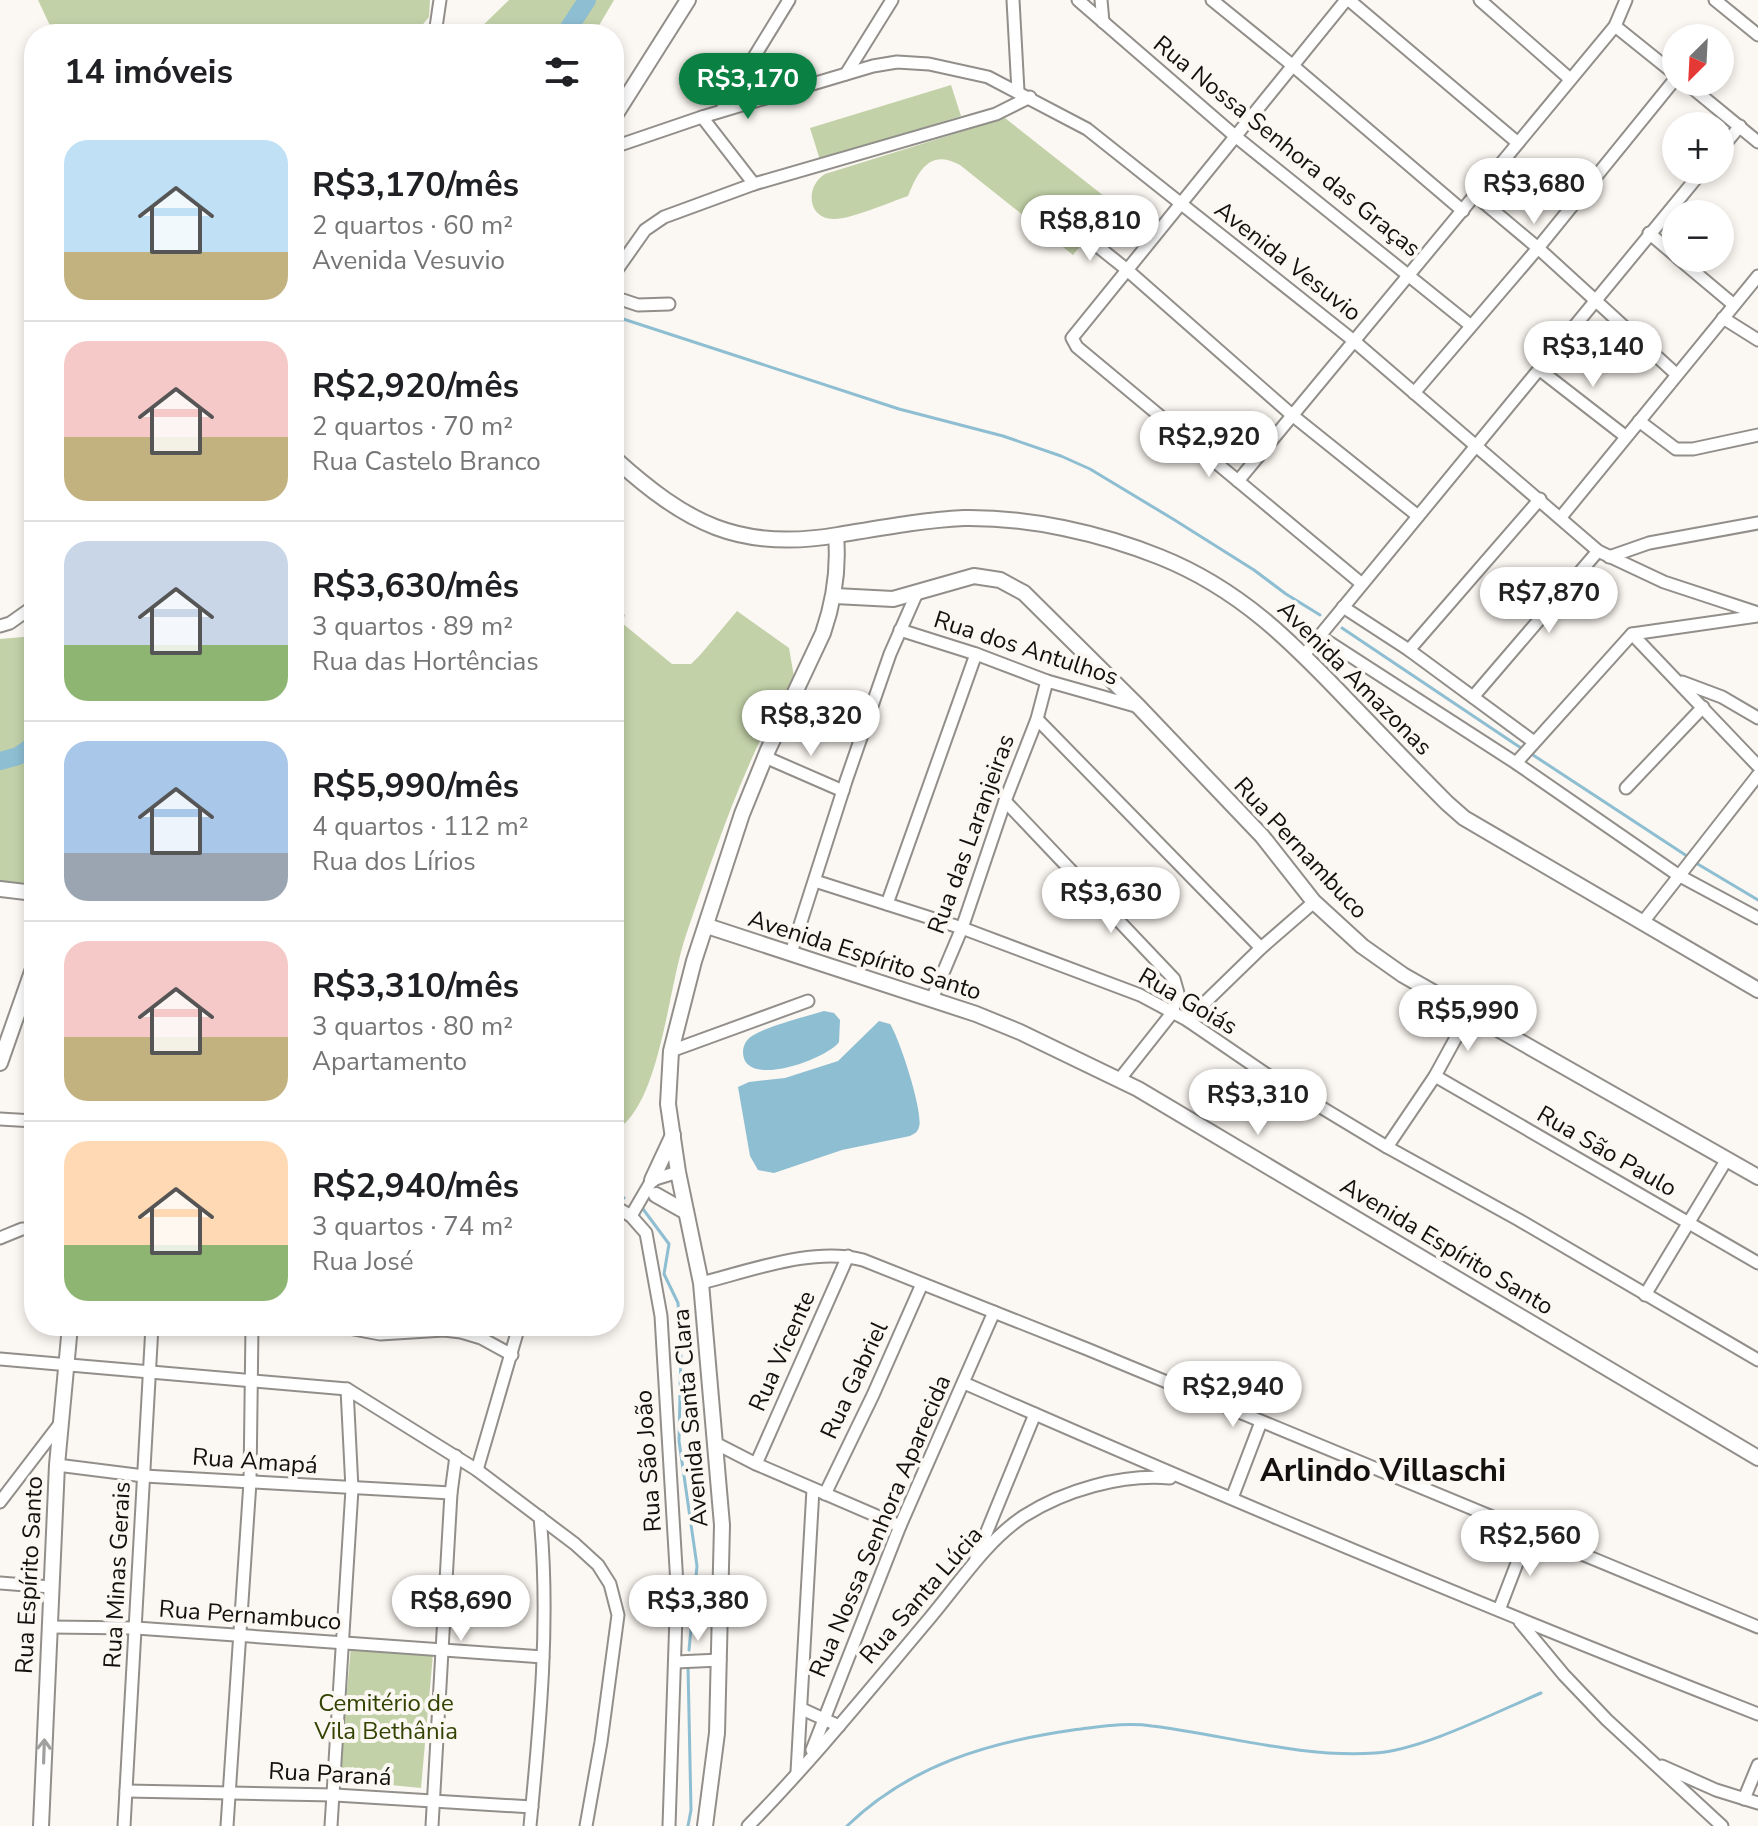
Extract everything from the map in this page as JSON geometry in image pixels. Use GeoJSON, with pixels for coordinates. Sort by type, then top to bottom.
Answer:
{"type":"FeatureCollection","features":[{"type":"Feature","properties":{"kind":"street"},"geometry":{"type":"LineString","coordinates":[[436,24],[440,0]]}},
{"type":"Feature","properties":{"kind":"street"},"geometry":{"type":"LineString","coordinates":[[624,101],[688,0]]}},
{"type":"Feature","properties":{"kind":"street"},"geometry":{"type":"LineString","coordinates":[[721,111],[789,0]]}},
{"type":"Feature","properties":{"kind":"street"},"geometry":{"type":"LineString","coordinates":[[846,74],[892,0]]}},
{"type":"Feature","properties":{"kind":"street"},"geometry":{"type":"LineString","coordinates":[[1013,0],[1018,91]]}},
{"type":"Feature","properties":{"kind":"street","name":"Rua Nossa Senhora das Graças"},"geometry":{"type":"LineString","coordinates":[[1078,0],[1235,136],[1470,325]]}},
{"type":"Feature","properties":{"kind":"street"},"geometry":{"type":"LineString","coordinates":[[1101,0],[1103,22]]}},
{"type":"Feature","properties":{"kind":"street"},"geometry":{"type":"LineString","coordinates":[[1212,0],[1463,211]]}},
{"type":"Feature","properties":{"kind":"street"},"geometry":{"type":"LineString","coordinates":[[1362,584],[1077,347],[1073,343],[1074,334],[1348,0],[1518,143]]}},
{"type":"Feature","properties":{"kind":"street"},"geometry":{"type":"LineString","coordinates":[[1480,0],[1570,79]]}},
{"type":"Feature","properties":{"kind":"street"},"geometry":{"type":"LineString","coordinates":[[1238,481],[1615,26],[1626,0]]}},
{"type":"Feature","properties":{"kind":"street"},"geometry":{"type":"LineString","coordinates":[[1715,0],[1758,35]]}},
{"type":"Feature","properties":{"kind":"street"},"geometry":{"type":"LineString","coordinates":[[1615,26],[1662,65]]}},
{"type":"Feature","properties":{"kind":"street","name":"Avenida Vesuvio"},"geometry":{"type":"LineString","coordinates":[[624,144],[721,111],[897,62],[929,64],[988,77],[1087,129],[1354,341],[1603,554],[1664,582],[1757,615]]}},
{"type":"Feature","properties":{"kind":"street"},"geometry":{"type":"LineString","coordinates":[[1414,393],[1538,248],[1662,93]]}},
{"type":"Feature","properties":{"kind":"street"},"geometry":{"type":"LineString","coordinates":[[1702,96],[1758,142]]}},
{"type":"Feature","properties":{"kind":"street"},"geometry":{"type":"LineString","coordinates":[[624,260],[645,230],[664,217],[754,184],[996,114],[1030,97]]}},
{"type":"Feature","properties":{"kind":"street"},"geometry":{"type":"LineString","coordinates":[[702,117],[754,184]]}},
{"type":"Feature","properties":{"kind":"street"},"geometry":{"type":"LineString","coordinates":[[1734,133],[1740,126]]}},
{"type":"Feature","properties":{"kind":"street"},"geometry":{"type":"LineString","coordinates":[[1304,655],[1691,184]]}},
{"type":"Feature","properties":{"kind":"street"},"geometry":{"type":"LineString","coordinates":[[1476,196],[1676,374]]}},
{"type":"Feature","properties":{"kind":"street"},"geometry":{"type":"LineString","coordinates":[[1076,229],[1292,415],[1418,516]]}},
{"type":"Feature","properties":{"kind":"street"},"geometry":{"type":"LineString","coordinates":[[1649,233],[1662,244]]}},
{"type":"Feature","properties":{"kind":"street"},"geometry":{"type":"LineString","coordinates":[[1695,272],[1734,305]]}},
{"type":"Feature","properties":{"kind":"street"},"geometry":{"type":"LineString","coordinates":[[1561,517],[1758,276]]}},
{"type":"Feature","properties":{"kind":"street"},"geometry":{"type":"LineString","coordinates":[[624,300],[638,305],[669,304]]}},
{"type":"Feature","properties":{"kind":"street"},"geometry":{"type":"LineString","coordinates":[[1723,318],[1758,340]]}},
{"type":"Feature","properties":{"kind":"street"},"geometry":{"type":"LineString","coordinates":[[1540,370],[1625,436]]}},
{"type":"Feature","properties":{"kind":"street"},"geometry":{"type":"LineString","coordinates":[[1639,421],[1676,449],[1693,449],[1758,435]]}},
{"type":"Feature","properties":{"kind":"street","name":"Avenida Amazonas"},"geometry":{"type":"LineString","coordinates":[[624,466],[675,508],[719,529],[764,540],[791,541],[884,526],[966,518],[1015,521],[1090,535],[1162,557],[1226,590],[1258,612],[1464,818],[1758,990]]}},
{"type":"Feature","properties":{"kind":"street"},"geometry":{"type":"LineString","coordinates":[[1409,650],[1540,499]]}},
{"type":"Feature","properties":{"kind":"street"},"geometry":{"type":"LineString","coordinates":[[1473,697],[1603,554],[1758,523]]}},
{"type":"Feature","properties":{"kind":"street","name":"Avenida Santa Clara"},"geometry":{"type":"LineString","coordinates":[[705,1826],[717,1733],[722,1525],[701,1283],[678,1172],[668,1104],[671,1051],[694,961],[742,814],[823,633],[835,596],[836,536]]}},
{"type":"Feature","properties":{"kind":"street","name":"Rua Pernambuco"},"geometry":{"type":"LineString","coordinates":[[835,596],[878,600],[916,595],[974,576],[1000,580],[1012,586],[1035,603],[1139,707],[1262,836],[1314,902],[1382,961],[1758,1177]]}},
{"type":"Feature","properties":{"kind":"street"},"geometry":{"type":"LineString","coordinates":[[791,953],[843,791],[900,630],[916,595]]}},
{"type":"Feature","properties":{"kind":"street"},"geometry":{"type":"LineString","coordinates":[[1343,607],[1409,650],[1534,742]]}},
{"type":"Feature","properties":{"kind":"street"},"geometry":{"type":"LineString","coordinates":[[0,626],[24,613]]}},
{"type":"Feature","properties":{"kind":"street"},"geometry":{"type":"LineString","coordinates":[[1516,763],[1632,634],[1757,615],[1758,629]]}},
{"type":"Feature","properties":{"kind":"street","name":"Rua dos Antulhos"},"geometry":{"type":"LineString","coordinates":[[900,630],[1047,681],[1139,707]]}},
{"type":"Feature","properties":{"kind":"street"},"geometry":{"type":"LineString","coordinates":[[1632,634],[1758,766]]}},
{"type":"Feature","properties":{"kind":"street"},"geometry":{"type":"LineString","coordinates":[[1321,637],[1681,872],[1758,918]]}},
{"type":"Feature","properties":{"kind":"street"},"geometry":{"type":"LineString","coordinates":[[887,904],[976,654]]}},
{"type":"Feature","properties":{"kind":"street"},"geometry":{"type":"LineString","coordinates":[[1677,680],[1722,697],[1758,718]]}},
{"type":"Feature","properties":{"kind":"street","name":"Rua das Laranjeiras"},"geometry":{"type":"LineString","coordinates":[[932,999],[962,928],[1005,801],[1037,719],[1047,681]]}},
{"type":"Feature","properties":{"kind":"street"},"geometry":{"type":"LineString","coordinates":[[1626,788],[1703,707]]}},
{"type":"Feature","properties":{"kind":"street"},"geometry":{"type":"LineString","coordinates":[[1037,719],[1261,948]]}},
{"type":"Feature","properties":{"kind":"street"},"geometry":{"type":"LineString","coordinates":[[765,757],[843,791]]}},
{"type":"Feature","properties":{"kind":"street"},"geometry":{"type":"LineString","coordinates":[[1643,922],[1758,775]]}},
{"type":"Feature","properties":{"kind":"street"},"geometry":{"type":"LineString","coordinates":[[1005,801],[1174,979],[1178,993],[1172,1013],[1119,1080]]}},
{"type":"Feature","properties":{"kind":"street","name":"Rua Goiás"},"geometry":{"type":"LineString","coordinates":[[815,881],[962,928],[1140,995],[1187,1020],[1266,1074],[1387,1147],[1519,1220],[1758,1360]]}},
{"type":"Feature","properties":{"kind":"street"},"geometry":{"type":"LineString","coordinates":[[4,890],[24,885]]}},
{"type":"Feature","properties":{"kind":"street"},"geometry":{"type":"LineString","coordinates":[[4,890],[24,892]]}},
{"type":"Feature","properties":{"kind":"street"},"geometry":{"type":"LineString","coordinates":[[1187,1020],[1314,902]]}},
{"type":"Feature","properties":{"kind":"street","name":"Avenida Espírito Santo"},"geometry":{"type":"LineString","coordinates":[[707,926],[932,999],[1020,1032],[1119,1080],[1313,1191],[1758,1458]]}},
{"type":"Feature","properties":{"kind":"street"},"geometry":{"type":"LineString","coordinates":[[0,1063],[24,995]]}},
{"type":"Feature","properties":{"kind":"street"},"geometry":{"type":"LineString","coordinates":[[671,1051],[808,1001]]}},
{"type":"Feature","properties":{"kind":"street"},"geometry":{"type":"LineString","coordinates":[[1387,1147],[1435,1076],[1470,1012]]}},
{"type":"Feature","properties":{"kind":"street","name":"Rua São Paulo"},"geometry":{"type":"LineString","coordinates":[[1435,1076],[1758,1263]]}},
{"type":"Feature","properties":{"kind":"street"},"geometry":{"type":"LineString","coordinates":[[0,1119],[24,1120]]}},
{"type":"Feature","properties":{"kind":"street"},"geometry":{"type":"LineString","coordinates":[[624,1212],[631,1216],[650,1191],[673,1134]]}},
{"type":"Feature","properties":{"kind":"street"},"geometry":{"type":"LineString","coordinates":[[1645,1295],[1727,1159]]}},
{"type":"Feature","properties":{"kind":"street"},"geometry":{"type":"LineString","coordinates":[[650,1191],[678,1172]]}},
{"type":"Feature","properties":{"kind":"street"},"geometry":{"type":"LineString","coordinates":[[650,1191],[682,1190]]}},
{"type":"Feature","properties":{"kind":"street"},"geometry":{"type":"LineString","coordinates":[[650,1191],[686,1212]]}},
{"type":"Feature","properties":{"kind":"street","name":"Rua São João"},"geometry":{"type":"LineString","coordinates":[[631,1216],[646,1233],[661,1316],[676,1540],[676,1662],[669,1826]]}},
{"type":"Feature","properties":{"kind":"street"},"geometry":{"type":"LineString","coordinates":[[0,1238],[24,1229]]}},
{"type":"Feature","properties":{"kind":"street"},"geometry":{"type":"LineString","coordinates":[[701,1283],[805,1258],[848,1256],[994,1312],[1758,1627]]}},
{"type":"Feature","properties":{"kind":"street","name":"Rua Vicente"},"geometry":{"type":"LineString","coordinates":[[756,1464],[848,1256]]}},
{"type":"Feature","properties":{"kind":"street","name":"Rua Gabriel"},"geometry":{"type":"LineString","coordinates":[[825,1494],[922,1284]]}},
{"type":"Feature","properties":{"kind":"street","name":"Rua Nossa Senhora Aparecida"},"geometry":{"type":"LineString","coordinates":[[808,1758],[900,1526],[994,1312]]}},
{"type":"Feature","properties":{"kind":"street","name":"Rua Espírito Santo"},"geometry":{"type":"LineString","coordinates":[[41,1826],[57,1465],[70,1336]]}},
{"type":"Feature","properties":{"kind":"street","name":"Rua Minas Gerais"},"geometry":{"type":"LineString","coordinates":[[124,1826],[151,1336]]}},
{"type":"Feature","properties":{"kind":"street"},"geometry":{"type":"LineString","coordinates":[[227,1826],[250,1482],[252,1336]]}},
{"type":"Feature","properties":{"kind":"street"},"geometry":{"type":"LineString","coordinates":[[477,1336],[512,1355]]}},
{"type":"Feature","properties":{"kind":"street"},"geometry":{"type":"LineString","coordinates":[[477,1470],[517,1336]]}},
{"type":"Feature","properties":{"kind":"street"},"geometry":{"type":"LineString","coordinates":[[0,1359],[347,1389],[456,1456],[540,1517],[598,1565],[616,1599],[618,1632],[586,1826]]}},
{"type":"Feature","properties":{"kind":"street"},"geometry":{"type":"LineString","coordinates":[[964,1383],[1178,1478],[1518,1619],[1758,1714]]}},
{"type":"Feature","properties":{"kind":"street"},"geometry":{"type":"LineString","coordinates":[[331,1826],[352,1489],[347,1389]]}},
{"type":"Feature","properties":{"kind":"street"},"geometry":{"type":"LineString","coordinates":[[971,1570],[1035,1414]]}},
{"type":"Feature","properties":{"kind":"street"},"geometry":{"type":"LineString","coordinates":[[0,1502],[62,1421]]}},
{"type":"Feature","properties":{"kind":"street"},"geometry":{"type":"LineString","coordinates":[[1232,1498],[1261,1422]]}},
{"type":"Feature","properties":{"kind":"street"},"geometry":{"type":"LineString","coordinates":[[717,1444],[900,1526]]}},
{"type":"Feature","properties":{"kind":"street"},"geometry":{"type":"LineString","coordinates":[[432,1826],[451,1493],[456,1456]]}},
{"type":"Feature","properties":{"kind":"street","name":"Rua Amapá"},"geometry":{"type":"LineString","coordinates":[[57,1465],[144,1476],[451,1493]]}},
{"type":"Feature","properties":{"kind":"street","name":"Rua Santa Lúcia"},"geometry":{"type":"LineString","coordinates":[[748,1826],[839,1726],[1005,1531],[1042,1506],[1117,1481],[1178,1478]]}},
{"type":"Feature","properties":{"kind":"street"},"geometry":{"type":"LineString","coordinates":[[797,1772],[813,1489]]}},
{"type":"Feature","properties":{"kind":"street"},"geometry":{"type":"LineString","coordinates":[[530,1826],[543,1657],[544,1577],[540,1517]]}},
{"type":"Feature","properties":{"kind":"street"},"geometry":{"type":"LineString","coordinates":[[1499,1610],[1529,1532]]}},
{"type":"Feature","properties":{"kind":"street"},"geometry":{"type":"LineString","coordinates":[[0,1583],[51,1587]]}},
{"type":"Feature","properties":{"kind":"street"},"geometry":{"type":"LineString","coordinates":[[1518,1619],[1564,1675],[1649,1761],[1722,1826]]}},
{"type":"Feature","properties":{"kind":"street","name":"Rua Pernambuco"},"geometry":{"type":"LineString","coordinates":[[49,1627],[136,1628],[543,1657]]}},
{"type":"Feature","properties":{"kind":"street"},"geometry":{"type":"LineString","coordinates":[[676,1662],[720,1660]]}},
{"type":"Feature","properties":{"kind":"street"},"geometry":{"type":"LineString","coordinates":[[802,1709],[839,1726]]}},
{"type":"Feature","properties":{"kind":"street"},"geometry":{"type":"LineString","coordinates":[[1649,1761],[1716,1790],[1758,1803]]}},
{"type":"Feature","properties":{"kind":"street"},"geometry":{"type":"LineString","coordinates":[[1744,1799],[1758,1765]]}},
{"type":"Feature","properties":{"kind":"street"},"geometry":{"type":"LineString","coordinates":[[1704,1809],[1716,1790]]}},
{"type":"Feature","properties":{"kind":"street","name":"Rua Paraná"},"geometry":{"type":"LineString","coordinates":[[126,1791],[335,1795],[532,1807]]}},
{"type":"Feature","properties":{"kind":"green space"},"geometry":{"type":"Polygon","coordinates":[[[38,0],[430,0],[429,17],[423,24],[49,24],[38,0]]]}},
{"type":"Feature","properties":{"kind":"green space"},"geometry":{"type":"Polygon","coordinates":[[[509,0],[614,0],[600,24],[484,24],[509,0]]]}},
{"type":"Feature","properties":{"kind":"green space"},"geometry":{"type":"Polygon","coordinates":[[[951,85],[961,116],[820,160],[810,128],[951,85]]]}},
{"type":"Feature","properties":{"kind":"green space"},"geometry":{"type":"Polygon","coordinates":[[[1005,118],[1114,204],[1073,255],[950,160],[941,159],[926,165],[908,196],[871,210],[834,219],[825,218],[814,208],[814,186],[825,174],[1005,118]]]}},
{"type":"Feature","properties":{"kind":"green space"},"geometry":{"type":"Polygon","coordinates":[[[737,611],[789,648],[794,677],[761,738],[733,803],[686,935],[657,1058],[640,1103],[624,1123],[624,625],[672,664],[691,664],[737,611]]]}},
{"type":"Feature","properties":{"kind":"green space"},"geometry":{"type":"Polygon","coordinates":[[[24,637],[23,883],[0,882],[0,639],[24,637]]]}},
{"type":"Feature","properties":{"kind":"green space","name":"Cemitério de Vila Bethânia"},"geometry":{"type":"Polygon","coordinates":[[[351,1646],[433,1654],[421,1788],[339,1780],[351,1646]]]}},
{"type":"Feature","properties":{"kind":"water"},"geometry":{"type":"Polygon","coordinates":[[[824,1011],[834,1013],[840,1020],[839,1042],[831,1049],[786,1068],[756,1069],[747,1063],[743,1049],[752,1036],[776,1025],[824,1011]]]}},
{"type":"Feature","properties":{"kind":"water"},"geometry":{"type":"Polygon","coordinates":[[[879,1021],[890,1024],[904,1059],[918,1107],[920,1119],[917,1132],[842,1150],[774,1173],[758,1170],[750,1156],[738,1087],[749,1082],[785,1078],[838,1061],[879,1021]]]}},
{"type":"Feature","properties":{"kind":"waterway"},"geometry":{"type":"LineString","coordinates":[[571,24],[587,0]]}},
{"type":"Feature","properties":{"kind":"waterway"},"geometry":{"type":"LineString","coordinates":[[624,319],[899,409],[1003,436],[1061,456],[1090,469],[1173,519],[1320,615]]}},
{"type":"Feature","properties":{"kind":"waterway"},"geometry":{"type":"LineString","coordinates":[[1342,628],[1521,748]]}},
{"type":"Feature","properties":{"kind":"waterway"},"geometry":{"type":"LineString","coordinates":[[0,761],[24,752]]}},
{"type":"Feature","properties":{"kind":"waterway"},"geometry":{"type":"LineString","coordinates":[[1533,755],[1690,858]]}},
{"type":"Feature","properties":{"kind":"waterway"},"geometry":{"type":"LineString","coordinates":[[1696,863],[1758,900]]}},
{"type":"Feature","properties":{"kind":"waterway"},"geometry":{"type":"LineString","coordinates":[[643,1209],[669,1244],[664,1274],[678,1303],[681,1348],[679,1441],[697,1566],[689,1650]]}},
{"type":"Feature","properties":{"kind":"waterway"},"geometry":{"type":"LineString","coordinates":[[688,1666],[691,1810],[688,1826]]}},
{"type":"Feature","properties":{"kind":"waterway"},"geometry":{"type":"LineString","coordinates":[[847,1826],[871,1805],[924,1772],[981,1750],[1042,1735],[1103,1726],[1142,1725],[1291,1749],[1375,1753],[1436,1738],[1541,1693]]}},
{"type":"Feature","properties":{"kind":"district","name":"Arlindo Villaschi"},"geometry":{"type":"Point","coordinates":[1383,1470]}}]}
